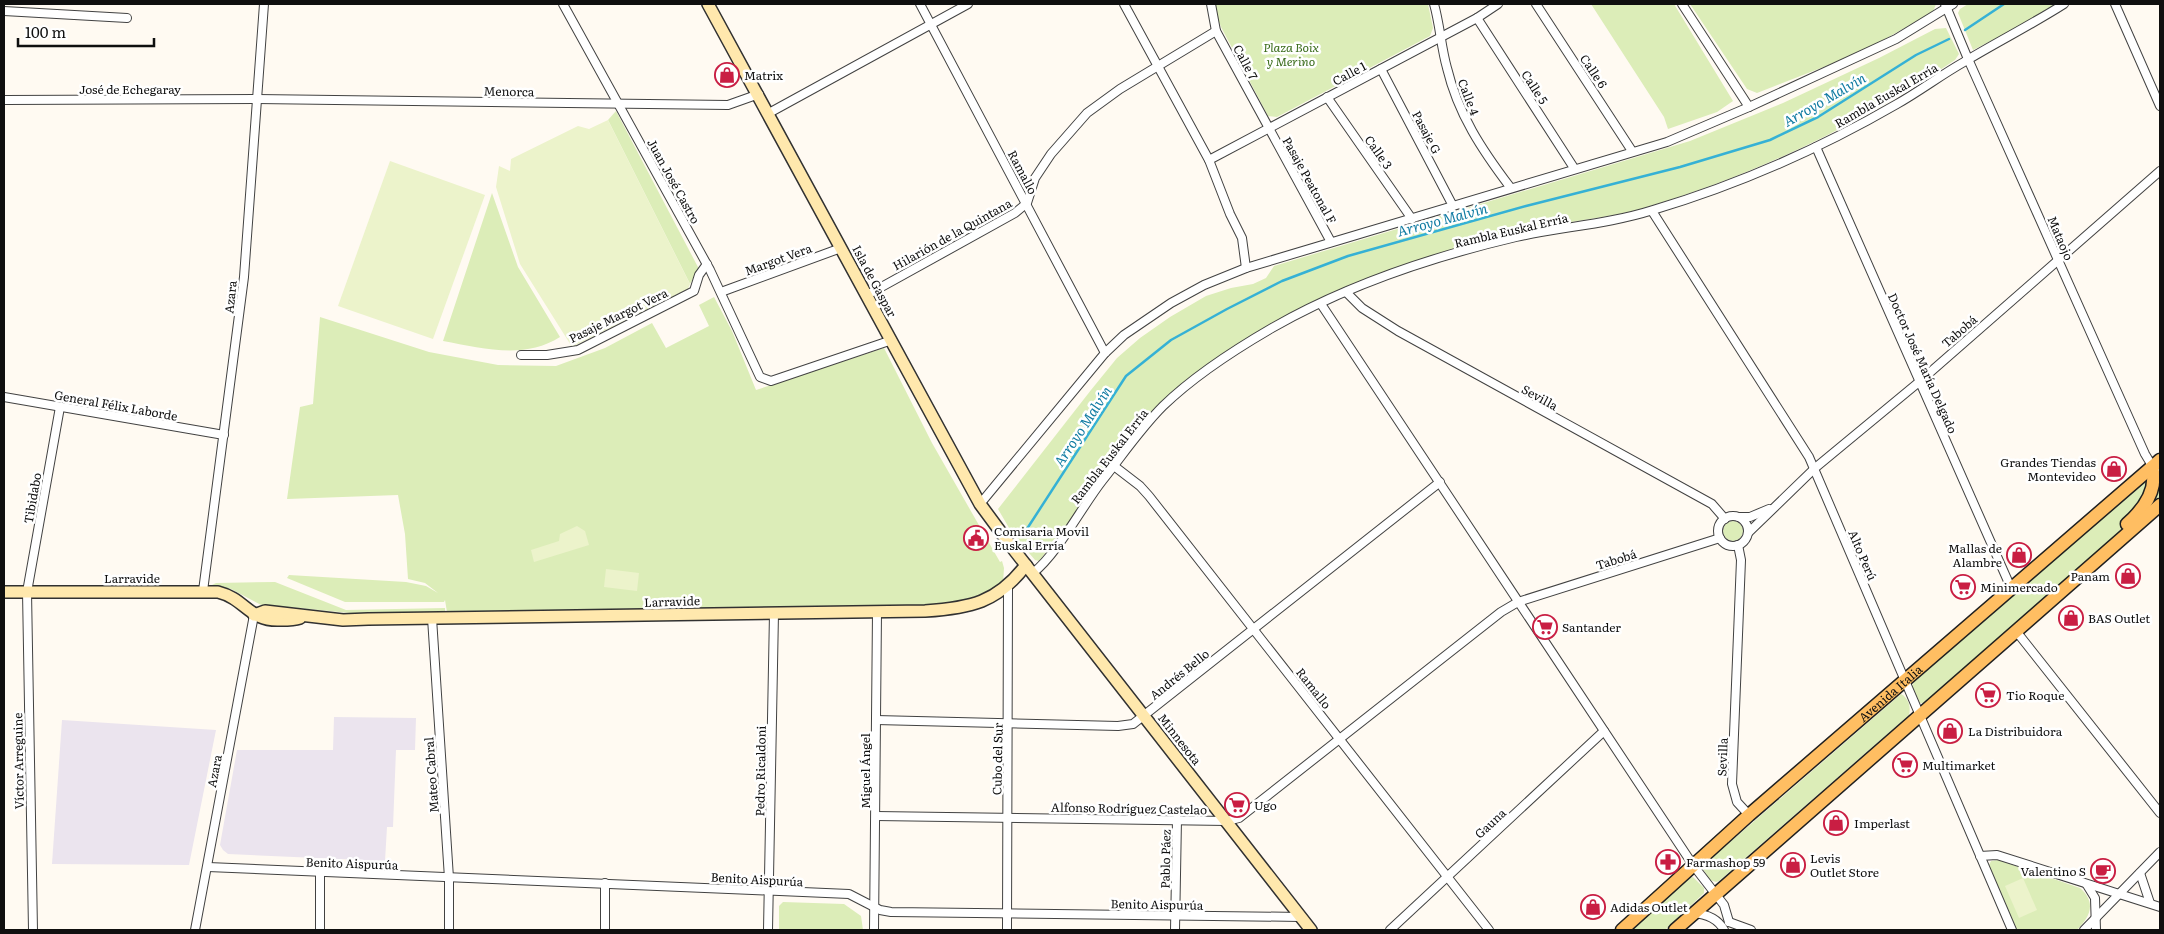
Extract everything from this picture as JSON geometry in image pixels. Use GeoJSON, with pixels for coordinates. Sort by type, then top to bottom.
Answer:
{"type":"FeatureCollection","features":[{"type":"Feature","properties":{"kind":"main road"},"geometry":{"type":"LineString","coordinates":[[2089,567],[2101,546],[2137,514],[2145,503],[2155,478],[2156,464]]}},
{"type":"Feature","properties":{"kind":"main road","name":"Avenida Italia"},"geometry":{"type":"LineString","coordinates":[[1622,930],[1749,815],[2156,464]]}},
{"type":"Feature","properties":{"kind":"main road"},"geometry":{"type":"LineString","coordinates":[[1675,930],[2160,505]]}},
{"type":"Feature","properties":{"kind":"street","name":"Azara"},"geometry":{"type":"LineString","coordinates":[[203,591],[243,285],[264,4]]}},
{"type":"Feature","properties":{"kind":"street","name":"Juan José Castro"},"geometry":{"type":"LineString","coordinates":[[564,4],[707,264],[757,373],[763,379],[771,381],[892,340]]}},
{"type":"Feature","properties":{"kind":"street","name":"Isla de Gaspar"},"geometry":{"type":"LineString","coordinates":[[708,4],[980,504],[1030,570]]}},
{"type":"Feature","properties":{"kind":"street","name":"Ramallo"},"geometry":{"type":"LineString","coordinates":[[920,4],[1105,353]]}},
{"type":"Feature","properties":{"kind":"street"},"geometry":{"type":"LineString","coordinates":[[769,113],[968,4]]}},
{"type":"Feature","properties":{"kind":"street"},"geometry":{"type":"LineString","coordinates":[[1124,4],[1210,160],[1230,214],[1242,238],[1246,268]]}},
{"type":"Feature","properties":{"kind":"street","name":"Calle 7"},"geometry":{"type":"LineString","coordinates":[[1211,4],[1216,31],[1269,128]]}},
{"type":"Feature","properties":{"kind":"street","name":"Calle 4"},"geometry":{"type":"LineString","coordinates":[[1434,4],[1446,68],[1465,121],[1510,187]]}},
{"type":"Feature","properties":{"kind":"street","name":"Calle 1"},"geometry":{"type":"LineString","coordinates":[[1210,160],[1477,18],[1498,4]]}},
{"type":"Feature","properties":{"kind":"street","name":"Calle 6"},"geometry":{"type":"LineString","coordinates":[[1536,4],[1632,151]]}},
{"type":"Feature","properties":{"kind":"street"},"geometry":{"type":"LineString","coordinates":[[1682,4],[1749,107]]}},
{"type":"Feature","properties":{"kind":"street","name":"Rambla Euskal Erría"},"geometry":{"type":"LineString","coordinates":[[1030,570],[1045,562],[1144,427],[1186,386],[1273,328],[1346,292],[1407,267],[1515,238],[1652,211],[1732,182],[1816,147],[1897,104],[2064,4]]}},
{"type":"Feature","properties":{"kind":"street"},"geometry":{"type":"LineString","coordinates":[[2114,4],[2160,106]]}},
{"type":"Feature","properties":{"kind":"street"},"geometry":{"type":"LineString","coordinates":[[980,504],[1105,353],[1124,335],[1171,303],[1204,285],[1246,268],[1412,219],[1510,187],[1667,142],[1749,107],[1896,39],[1948,5]]}},
{"type":"Feature","properties":{"kind":"street","name":"Mataojo"},"geometry":{"type":"LineString","coordinates":[[1948,5],[1968,60],[2058,260],[2156,464],[2160,479]]}},
{"type":"Feature","properties":{"kind":"street"},"geometry":{"type":"LineString","coordinates":[[4,10],[127,18]]}},
{"type":"Feature","properties":{"kind":"street","name":"Calle 5"},"geometry":{"type":"LineString","coordinates":[[1477,18],[1574,168]]}},
{"type":"Feature","properties":{"kind":"street","name":"Hilarión de la Quintana"},"geometry":{"type":"LineString","coordinates":[[866,295],[1015,213],[1027,203],[1035,178],[1063,137],[1075,125],[1104,100],[1216,31]]}},
{"type":"Feature","properties":{"kind":"street","name":"Pasaje G"},"geometry":{"type":"LineString","coordinates":[[1380,68],[1453,206]]}},
{"type":"Feature","properties":{"kind":"street","name":"Menorca"},"geometry":{"type":"LineString","coordinates":[[256,99],[728,105],[758,94]]}},
{"type":"Feature","properties":{"kind":"street","name":"Calle 3"},"geometry":{"type":"LineString","coordinates":[[1327,97],[1412,219]]}},
{"type":"Feature","properties":{"kind":"street","name":"José de Echegaray"},"geometry":{"type":"LineString","coordinates":[[4,100],[256,99]]}},
{"type":"Feature","properties":{"kind":"street","name":"Pasaje Peatonal F"},"geometry":{"type":"LineString","coordinates":[[1269,128],[1331,242]]}},
{"type":"Feature","properties":{"kind":"street","name":"Doctor José María Delgado"},"geometry":{"type":"LineString","coordinates":[[1816,147],[2011,588]]}},
{"type":"Feature","properties":{"kind":"street","name":"Tabobá"},"geometry":{"type":"LineString","coordinates":[[1738,545],[1745,540],[1748,533],[1773,507],[1815,468],[1919,382],[2160,171]]}},
{"type":"Feature","properties":{"kind":"street","name":"Alto Perú"},"geometry":{"type":"LineString","coordinates":[[1652,211],[1815,468],[1918,716],[2012,930]]}},
{"type":"Feature","properties":{"kind":"street","name":"Margot Vera"},"geometry":{"type":"LineString","coordinates":[[721,292],[841,248]]}},
{"type":"Feature","properties":{"kind":"street","name":"Pasaje Margot Vera"},"geometry":{"type":"LineString","coordinates":[[521,355],[564,353],[588,345],[694,291],[699,275],[707,264]]}},
{"type":"Feature","properties":{"kind":"street","name":"Sevilla"},"geometry":{"type":"LineString","coordinates":[[1346,292],[1362,308],[1398,331],[1712,504],[1724,519]]}},
{"type":"Feature","properties":{"kind":"street"},"geometry":{"type":"LineString","coordinates":[[1321,304],[1693,866],[1724,905],[1726,928]]}},
{"type":"Feature","properties":{"kind":"street","name":"General Félix Laborde"},"geometry":{"type":"LineString","coordinates":[[4,397],[224,435]]}},
{"type":"Feature","properties":{"kind":"street","name":"Tibidabo"},"geometry":{"type":"LineString","coordinates":[[27,592],[60,407]]}},
{"type":"Feature","properties":{"kind":"street","name":"Ramallo"},"geometry":{"type":"LineString","coordinates":[[1114,466],[1140,486],[1149,496],[1489,930]]}},
{"type":"Feature","properties":{"kind":"street","name":"Andrés Bello"},"geometry":{"type":"LineString","coordinates":[[876,720],[1130,725],[1145,716],[1440,482]]}},
{"type":"Feature","properties":{"kind":"street","name":"Tabobá"},"geometry":{"type":"LineString","coordinates":[[1724,519],[1750,516],[1773,507]]}},
{"type":"Feature","properties":{"kind":"street"},"geometry":{"type":"LineString","coordinates":[[1739,517],[1746,523],[1748,533]]}},
{"type":"Feature","properties":{"kind":"street"},"geometry":{"type":"LineString","coordinates":[[1724,519],[1720,526],[1720,538],[1730,546],[1738,545]]}},
{"type":"Feature","properties":{"kind":"street","name":"Tabobá"},"geometry":{"type":"LineString","coordinates":[[1518,602],[1720,538]]}},
{"type":"Feature","properties":{"kind":"street","name":"Sevilla"},"geometry":{"type":"LineString","coordinates":[[1738,545],[1740,560],[1732,784],[1737,802],[1749,815]]}},
{"type":"Feature","properties":{"kind":"street","name":"Larravide"},"geometry":{"type":"LineString","coordinates":[[4,592],[203,591],[227,594],[259,618],[273,621],[297,619],[304,616],[343,620],[877,612],[954,608],[986,600],[1008,588],[1030,570]]}},
{"type":"Feature","properties":{"kind":"street","name":"Minnesota"},"geometry":{"type":"LineString","coordinates":[[1030,570],[1311,930]]}},
{"type":"Feature","properties":{"kind":"street","name":"Cubo del Sur"},"geometry":{"type":"LineString","coordinates":[[1007,930],[1008,588]]}},
{"type":"Feature","properties":{"kind":"street","name":"Víctor Arreguine"},"geometry":{"type":"LineString","coordinates":[[27,592],[33,930]]}},
{"type":"Feature","properties":{"kind":"street","name":"Alfonso Rodríguez Castelao"},"geometry":{"type":"LineString","coordinates":[[876,816],[1227,821],[1239,818],[1340,741],[1501,612],[1518,602]]}},
{"type":"Feature","properties":{"kind":"street","name":"Miguel Ángel"},"geometry":{"type":"LineString","coordinates":[[874,930],[877,612]]}},
{"type":"Feature","properties":{"kind":"street","name":"Pedro Ricaldoni"},"geometry":{"type":"LineString","coordinates":[[768,930],[774,613]]}},
{"type":"Feature","properties":{"kind":"street","name":"Azara"},"geometry":{"type":"LineString","coordinates":[[195,930],[254,615]]}},
{"type":"Feature","properties":{"kind":"street","name":"Mateo Cabral"},"geometry":{"type":"LineString","coordinates":[[432,618],[449,878],[449,930]]}},
{"type":"Feature","properties":{"kind":"street"},"geometry":{"type":"LineString","coordinates":[[2016,631],[2160,812]]}},
{"type":"Feature","properties":{"kind":"street","name":"Gauna"},"geometry":{"type":"LineString","coordinates":[[1390,930],[1604,732]]}},
{"type":"Feature","properties":{"kind":"street","name":"Pablo Páez"},"geometry":{"type":"LineString","coordinates":[[1175,930],[1176,819]]}},
{"type":"Feature","properties":{"kind":"street"},"geometry":{"type":"LineString","coordinates":[[2084,930],[2160,852]]}},
{"type":"Feature","properties":{"kind":"street"},"geometry":{"type":"LineString","coordinates":[[1980,856],[1997,854],[2087,885],[2121,892],[2160,907]]}},
{"type":"Feature","properties":{"kind":"street","name":"Benito Aispurúa"},"geometry":{"type":"LineString","coordinates":[[208,868],[849,894],[873,906],[891,912],[1301,917]]}},
{"type":"Feature","properties":{"kind":"street"},"geometry":{"type":"LineString","coordinates":[[320,873],[320,930]]}},
{"type":"Feature","properties":{"kind":"street"},"geometry":{"type":"LineString","coordinates":[[2140,873],[2150,903]]}},
{"type":"Feature","properties":{"kind":"street"},"geometry":{"type":"LineString","coordinates":[[605,883],[605,930]]}},
{"type":"Feature","properties":{"kind":"street"},"geometry":{"type":"LineString","coordinates":[[2087,885],[2095,898],[2096,930]]}},
{"type":"Feature","properties":{"kind":"street"},"geometry":{"type":"LineString","coordinates":[[1693,913],[1708,916],[1726,928],[1751,930]]}},
{"type":"Feature","properties":{"kind":"shaded area"},"geometry":{"type":"Polygon","coordinates":[[[334,717],[416,718],[415,750],[396,750],[393,827],[387,827],[385,861],[228,854],[223,850],[220,845],[237,750],[333,750],[334,717]]]}},
{"type":"Feature","properties":{"kind":"shaded area"},"geometry":{"type":"Polygon","coordinates":[[[62,720],[216,730],[189,865],[52,864],[62,720]]]}},
{"type":"Feature","properties":{"kind":"green space","name":"Plaza Boix y Merino"},"geometry":{"type":"Polygon","coordinates":[[[1216,4],[1428,4],[1433,28],[1430,36],[1277,117],[1268,116],[1221,27],[1216,14],[1216,4]]]}},
{"type":"Feature","properties":{"kind":"green space"},"geometry":{"type":"Polygon","coordinates":[[[1591,4],[1674,4],[1733,101],[1717,112],[1668,129],[1664,117],[1591,4]]]}},
{"type":"Feature","properties":{"kind":"green space"},"geometry":{"type":"Polygon","coordinates":[[[1690,4],[1936,4],[1933,12],[1862,52],[1757,93],[1747,89],[1690,4]]]}},
{"type":"Feature","properties":{"kind":"green space"},"geometry":{"type":"Polygon","coordinates":[[[1968,4],[2056,4],[2034,19],[1973,50],[1958,13],[1960,9],[1968,4]]]}},
{"type":"Feature","properties":{"kind":"green space"},"geometry":{"type":"Polygon","coordinates":[[[1946,28],[1959,54],[1955,60],[1919,84],[1844,127],[1766,164],[1685,195],[1644,208],[1533,229],[1396,268],[1310,304],[1268,326],[1228,350],[1189,378],[1157,407],[1130,439],[1039,561],[1035,560],[1012,533],[998,509],[1117,358],[1140,338],[1170,317],[1206,296],[1231,288],[1253,284],[1266,278],[1274,266],[1690,141],[1783,103],[1879,58],[1935,29],[1946,28]]]}},
{"type":"Feature","properties":{"kind":"green space"},"geometry":{"type":"Polygon","coordinates":[[[616,111],[699,269],[690,284],[608,120],[616,111]]]}},
{"type":"Feature","properties":{"kind":"green space"},"geometry":{"type":"Polygon","coordinates":[[[608,120],[690,284],[688,289],[572,347],[520,264],[496,187],[499,166],[510,171],[511,159],[578,126],[589,129],[608,120]]]}},
{"type":"Feature","properties":{"kind":"green space"},"geometry":{"type":"Polygon","coordinates":[[[390,161],[485,195],[433,339],[338,306],[390,161]]]}},
{"type":"Feature","properties":{"kind":"green space"},"geometry":{"type":"Polygon","coordinates":[[[492,193],[518,267],[560,337],[546,344],[532,348],[503,350],[443,341],[492,193]]]}},
{"type":"Feature","properties":{"kind":"green space"},"geometry":{"type":"Polygon","coordinates":[[[714,297],[732,331],[756,390],[884,348],[932,443],[1000,562],[1002,561],[1004,568],[1003,583],[981,594],[957,601],[907,606],[447,612],[445,600],[444,602],[345,602],[287,578],[289,575],[406,582],[426,586],[438,593],[425,583],[408,579],[405,534],[398,495],[287,499],[300,407],[313,404],[320,317],[429,352],[498,365],[556,366],[605,348],[652,323],[666,348],[709,326],[699,305],[714,297]]]}},
{"type":"Feature","properties":{"kind":"green space"},"geometry":{"type":"Polygon","coordinates":[[[2146,480],[2156,486],[2160,498],[1930,699],[1920,703],[1912,686],[1914,682],[2146,480]]]}},
{"type":"Feature","properties":{"kind":"green space"},"geometry":{"type":"Polygon","coordinates":[[[1729,521],[1737,521],[1743,527],[1743,535],[1737,541],[1729,541],[1723,535],[1723,527],[1729,521]]]}},
{"type":"Feature","properties":{"kind":"green space"},"geometry":{"type":"Polygon","coordinates":[[[577,526],[585,531],[589,545],[534,562],[531,550],[559,541],[560,534],[577,526]]]}},
{"type":"Feature","properties":{"kind":"green space"},"geometry":{"type":"Polygon","coordinates":[[[606,569],[639,573],[637,591],[604,587],[606,569]]]}},
{"type":"Feature","properties":{"kind":"green space"},"geometry":{"type":"Polygon","coordinates":[[[275,582],[346,610],[445,608],[445,612],[360,614],[288,607],[265,607],[231,589],[212,585],[216,583],[275,582]]]}},
{"type":"Feature","properties":{"kind":"green space"},"geometry":{"type":"Polygon","coordinates":[[[1901,694],[1909,703],[1909,715],[1719,881],[1710,880],[1703,869],[1706,863],[1901,694]]]}},
{"type":"Feature","properties":{"kind":"green space"},"geometry":{"type":"Polygon","coordinates":[[[1998,860],[2080,888],[2085,893],[2090,904],[2090,909],[2082,925],[2077,930],[2017,930],[1989,865],[1991,861],[1998,860]]]}},
{"type":"Feature","properties":{"kind":"green space"},"geometry":{"type":"Polygon","coordinates":[[[1693,877],[1704,888],[1704,893],[1665,930],[1632,930],[1688,878],[1693,877]]]}},
{"type":"Feature","properties":{"kind":"green space"},"geometry":{"type":"Polygon","coordinates":[[[2023,878],[2037,910],[2019,918],[2005,886],[2023,878]]]}},
{"type":"Feature","properties":{"kind":"green space"},"geometry":{"type":"Polygon","coordinates":[[[783,902],[844,904],[861,916],[863,930],[779,930],[779,906],[783,902]]]}},
{"type":"Feature","properties":{"kind":"waterway","name":"Arroyo Malvín"},"geometry":{"type":"LineString","coordinates":[[1965,30],[2004,4]]}},
{"type":"Feature","properties":{"kind":"waterway","name":"Arroyo Malvín"},"geometry":{"type":"LineString","coordinates":[[1023,535],[1126,376],[1171,340],[1227,309],[1282,281],[1348,256],[1526,206],[1680,167],[1770,140],[1818,117],[1916,55],[1949,39]]}},
{"type":"Feature","properties":{"kind":"place","name":"Matrix"},"geometry":{"type":"Point","coordinates":[727,75]}},
{"type":"Feature","properties":{"kind":"place","name":"Grandes Tiendas Montevideo"},"geometry":{"type":"Point","coordinates":[2114,469]}},
{"type":"Feature","properties":{"kind":"place","name":"Comisaria Movil Euskal Erría"},"geometry":{"type":"Point","coordinates":[976,538]}},
{"type":"Feature","properties":{"kind":"place","name":"Mallas de Alambre"},"geometry":{"type":"Point","coordinates":[2019,555]}},
{"type":"Feature","properties":{"kind":"place","name":"Panam"},"geometry":{"type":"Point","coordinates":[2128,576]}},
{"type":"Feature","properties":{"kind":"place","name":"Minimercado"},"geometry":{"type":"Point","coordinates":[1963,587]}},
{"type":"Feature","properties":{"kind":"place","name":"BAS Outlet"},"geometry":{"type":"Point","coordinates":[2071,618]}},
{"type":"Feature","properties":{"kind":"place","name":"Santander"},"geometry":{"type":"Point","coordinates":[1545,627]}},
{"type":"Feature","properties":{"kind":"place","name":"Tio Roque"},"geometry":{"type":"Point","coordinates":[1988,695]}},
{"type":"Feature","properties":{"kind":"place","name":"La Distribuidora"},"geometry":{"type":"Point","coordinates":[1950,731]}},
{"type":"Feature","properties":{"kind":"place","name":"Multimarket"},"geometry":{"type":"Point","coordinates":[1905,765]}},
{"type":"Feature","properties":{"kind":"place","name":"Ugo"},"geometry":{"type":"Point","coordinates":[1237,805]}},
{"type":"Feature","properties":{"kind":"place","name":"Imperlast"},"geometry":{"type":"Point","coordinates":[1836,823]}},
{"type":"Feature","properties":{"kind":"place","name":"Farmashop 59"},"geometry":{"type":"Point","coordinates":[1668,862]}},
{"type":"Feature","properties":{"kind":"place","name":"Levis Outlet Store"},"geometry":{"type":"Point","coordinates":[1793,865]}},
{"type":"Feature","properties":{"kind":"place","name":"Valentino S"},"geometry":{"type":"Point","coordinates":[2103,871]}},
{"type":"Feature","properties":{"kind":"place","name":"Adidas Outlet"},"geometry":{"type":"Point","coordinates":[1593,907]}}]}
